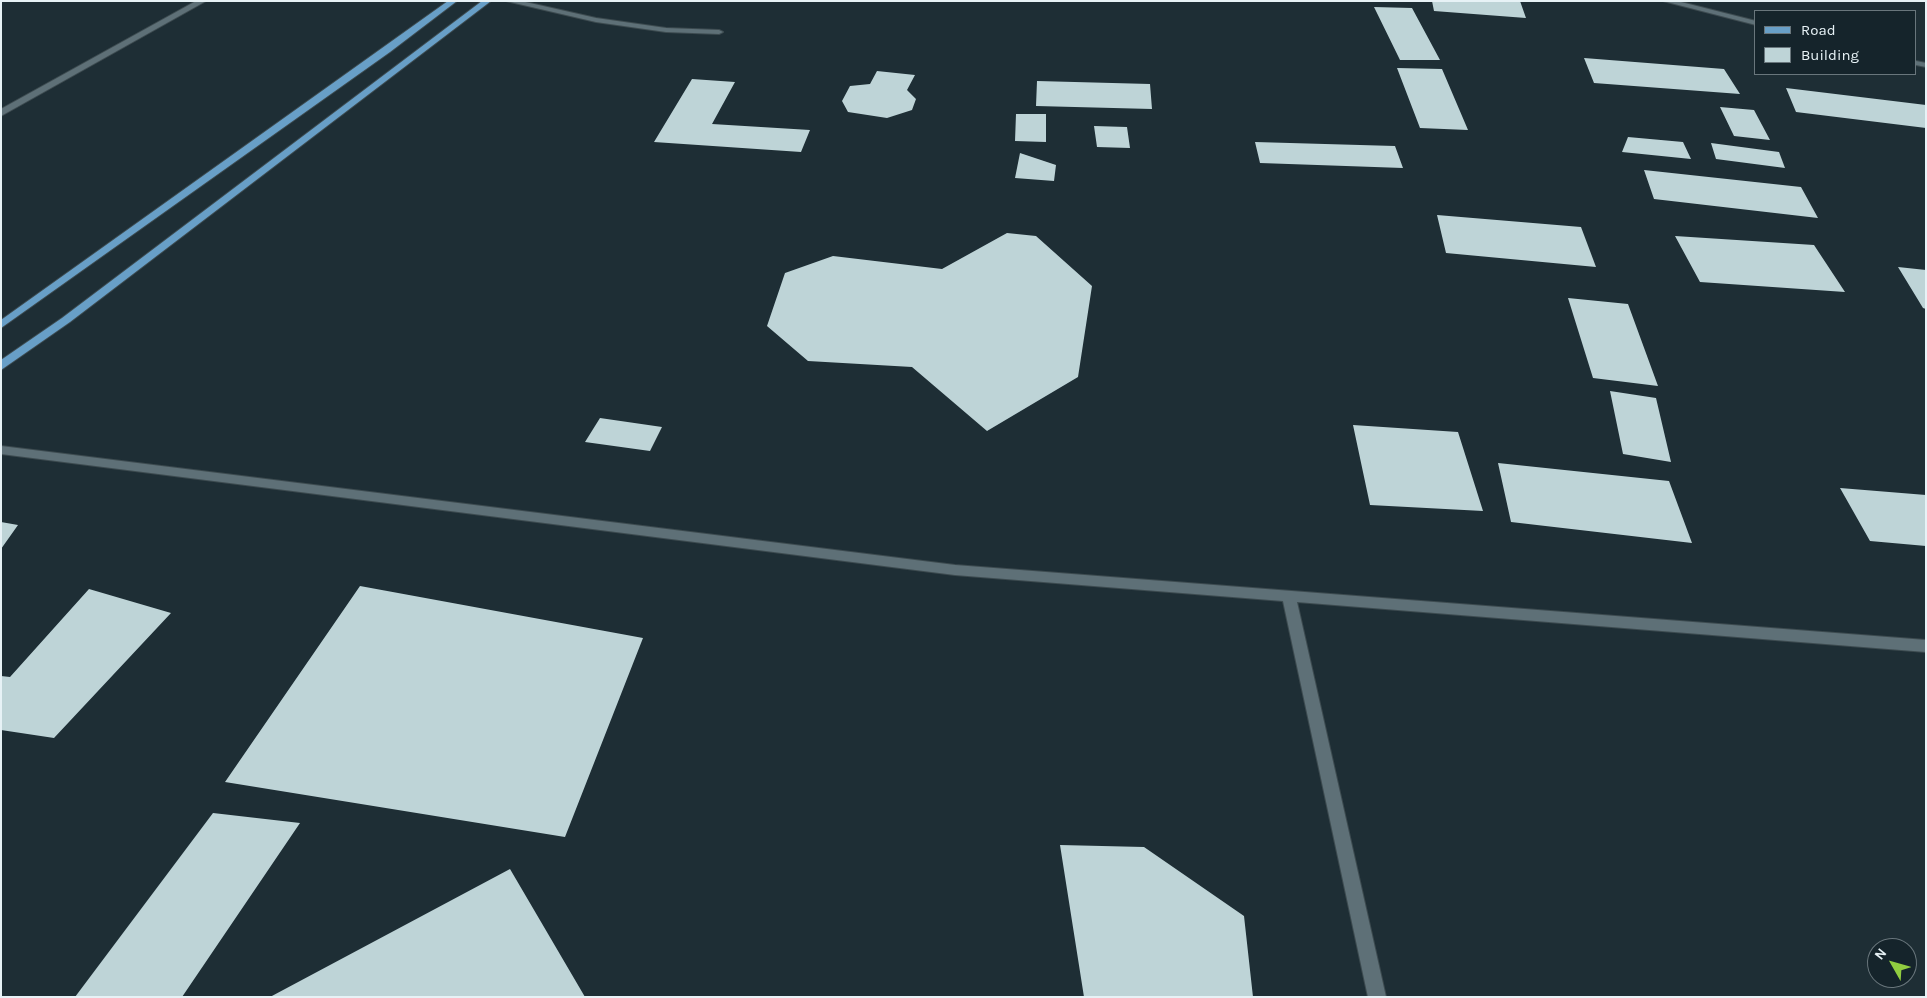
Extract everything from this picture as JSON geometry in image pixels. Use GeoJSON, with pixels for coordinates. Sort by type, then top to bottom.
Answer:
{"type":"FeatureCollection","features":[{"type":"Feature","properties":{"kind":"main road"},"geometry":{"type":"LineString","coordinates":[[1,325],[379,56],[452,1]]}},
{"type":"Feature","properties":{"kind":"main road"},"geometry":{"type":"LineString","coordinates":[[1,366],[66,320],[486,1]]}},
{"type":"Feature","properties":{"kind":"street"},"geometry":{"type":"LineString","coordinates":[[1,113],[202,1]]}},
{"type":"Feature","properties":{"kind":"street"},"geometry":{"type":"LineString","coordinates":[[510,1],[596,20],[666,30],[720,32]]}},
{"type":"Feature","properties":{"kind":"street"},"geometry":{"type":"LineString","coordinates":[[1667,1],[1754,23]]}},
{"type":"Feature","properties":{"kind":"street"},"geometry":{"type":"LineString","coordinates":[[1,450],[954,570],[1926,646]]}},
{"type":"Feature","properties":{"kind":"street"},"geometry":{"type":"LineString","coordinates":[[1289,596],[1377,997]]}},
{"type":"Feature","properties":{"kind":"building"},"geometry":{"type":"Polygon","coordinates":[[[1432,1],[1520,1],[1526,18],[1434,11],[1432,1]]]}},
{"type":"Feature","properties":{"kind":"building"},"geometry":{"type":"Polygon","coordinates":[[[1374,7],[1412,8],[1440,60],[1400,60],[1374,7]]]}},
{"type":"Feature","properties":{"kind":"building"},"geometry":{"type":"Polygon","coordinates":[[[1584,58],[1724,69],[1740,94],[1594,83],[1584,58]]]}},
{"type":"Feature","properties":{"kind":"building"},"geometry":{"type":"Polygon","coordinates":[[[1397,68],[1442,69],[1468,130],[1420,128],[1397,68]]]}},
{"type":"Feature","properties":{"kind":"building"},"geometry":{"type":"Polygon","coordinates":[[[877,71],[915,75],[907,90],[916,99],[912,110],[887,118],[848,112],[842,101],[850,86],[870,84],[877,71]]]}},
{"type":"Feature","properties":{"kind":"building"},"geometry":{"type":"Polygon","coordinates":[[[692,79],[735,82],[712,124],[810,130],[801,152],[654,142],[692,79]]]}},
{"type":"Feature","properties":{"kind":"building"},"geometry":{"type":"Polygon","coordinates":[[[1037,81],[1150,84],[1152,109],[1036,106],[1037,81]]]}},
{"type":"Feature","properties":{"kind":"building"},"geometry":{"type":"Polygon","coordinates":[[[1786,88],[1926,105],[1926,128],[1796,112],[1786,88]]]}},
{"type":"Feature","properties":{"kind":"building"},"geometry":{"type":"Polygon","coordinates":[[[1720,107],[1754,110],[1770,140],[1734,136],[1720,107]]]}},
{"type":"Feature","properties":{"kind":"building"},"geometry":{"type":"Polygon","coordinates":[[[1016,114],[1046,114],[1046,142],[1015,141],[1016,114]]]}},
{"type":"Feature","properties":{"kind":"building"},"geometry":{"type":"Polygon","coordinates":[[[1094,126],[1127,127],[1130,148],[1097,147],[1094,126]]]}},
{"type":"Feature","properties":{"kind":"building"},"geometry":{"type":"Polygon","coordinates":[[[1628,137],[1683,142],[1691,159],[1622,152],[1628,137]]]}},
{"type":"Feature","properties":{"kind":"building"},"geometry":{"type":"Polygon","coordinates":[[[1255,142],[1395,146],[1403,168],[1260,163],[1255,142]]]}},
{"type":"Feature","properties":{"kind":"building"},"geometry":{"type":"Polygon","coordinates":[[[1711,143],[1779,152],[1785,168],[1716,159],[1711,143]]]}},
{"type":"Feature","properties":{"kind":"building"},"geometry":{"type":"Polygon","coordinates":[[[1020,153],[1056,165],[1054,181],[1015,178],[1020,153]]]}},
{"type":"Feature","properties":{"kind":"building"},"geometry":{"type":"Polygon","coordinates":[[[1644,170],[1801,187],[1818,218],[1654,199],[1644,170]]]}},
{"type":"Feature","properties":{"kind":"building"},"geometry":{"type":"Polygon","coordinates":[[[1437,215],[1581,227],[1596,267],[1446,253],[1437,215]]]}},
{"type":"Feature","properties":{"kind":"building"},"geometry":{"type":"Polygon","coordinates":[[[1007,233],[1036,236],[1092,286],[1078,377],[987,431],[912,367],[808,361],[767,326],[785,273],[833,256],[942,269],[1007,233]]]}},
{"type":"Feature","properties":{"kind":"building"},"geometry":{"type":"Polygon","coordinates":[[[1675,236],[1814,245],[1845,292],[1700,282],[1675,236]]]}},
{"type":"Feature","properties":{"kind":"building"},"geometry":{"type":"Polygon","coordinates":[[[1898,267],[1926,270],[1926,309],[1923,308],[1898,267]]]}},
{"type":"Feature","properties":{"kind":"building"},"geometry":{"type":"Polygon","coordinates":[[[1568,298],[1628,304],[1658,386],[1593,378],[1568,298]]]}},
{"type":"Feature","properties":{"kind":"building"},"geometry":{"type":"Polygon","coordinates":[[[1610,391],[1656,398],[1671,462],[1623,454],[1610,391]]]}},
{"type":"Feature","properties":{"kind":"building"},"geometry":{"type":"Polygon","coordinates":[[[600,418],[662,427],[650,451],[585,442],[600,418]]]}},
{"type":"Feature","properties":{"kind":"building"},"geometry":{"type":"Polygon","coordinates":[[[1353,425],[1458,432],[1483,511],[1370,505],[1353,425]]]}},
{"type":"Feature","properties":{"kind":"building"},"geometry":{"type":"Polygon","coordinates":[[[1498,463],[1669,481],[1692,543],[1511,522],[1498,463]]]}},
{"type":"Feature","properties":{"kind":"building"},"geometry":{"type":"Polygon","coordinates":[[[1840,488],[1926,495],[1926,546],[1870,541],[1840,488]]]}},
{"type":"Feature","properties":{"kind":"building"},"geometry":{"type":"Polygon","coordinates":[[[1,522],[18,525],[1,549],[1,522]]]}},
{"type":"Feature","properties":{"kind":"building"},"geometry":{"type":"Polygon","coordinates":[[[360,586],[643,638],[565,837],[225,782],[360,586]]]}},
{"type":"Feature","properties":{"kind":"building"},"geometry":{"type":"Polygon","coordinates":[[[89,589],[171,613],[54,738],[1,730],[1,676],[10,677],[89,589]]]}},
{"type":"Feature","properties":{"kind":"building"},"geometry":{"type":"Polygon","coordinates":[[[213,813],[300,823],[182,997],[75,997],[213,813]]]}},
{"type":"Feature","properties":{"kind":"building"},"geometry":{"type":"Polygon","coordinates":[[[1060,845],[1144,847],[1244,916],[1253,997],[1084,997],[1060,845]]]}},
{"type":"Feature","properties":{"kind":"building"},"geometry":{"type":"Polygon","coordinates":[[[510,869],[585,997],[270,997],[510,869]]]}}]}
